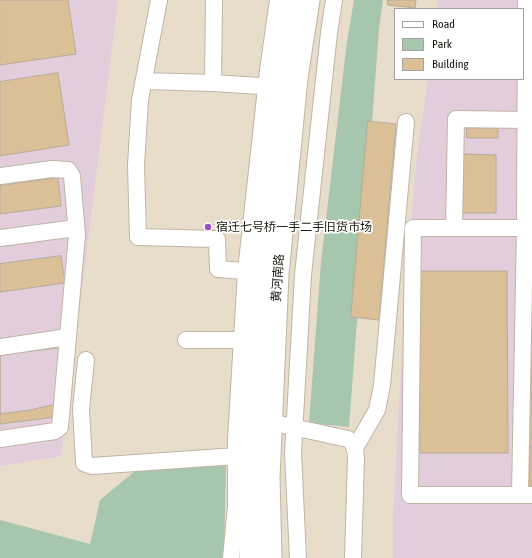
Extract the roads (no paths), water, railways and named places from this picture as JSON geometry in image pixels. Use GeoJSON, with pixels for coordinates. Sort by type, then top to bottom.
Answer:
{"type":"FeatureCollection","features":[{"type":"Feature","properties":{"kind":"main road","name":"黄河南路"},"geometry":{"type":"LineString","coordinates":[[250,558],[249,340],[253,272],[272,87],[289,0]]}},
{"type":"Feature","properties":{"kind":"main road","name":"黄河南路"},"geometry":{"type":"LineString","coordinates":[[271,558],[269,478],[270,422],[278,266],[297,78],[308,0]]}},
{"type":"Feature","properties":{"kind":"street"},"geometry":{"type":"LineString","coordinates":[[159,0],[140,100],[136,165],[138,236],[217,239],[218,269],[253,272]]}},
{"type":"Feature","properties":{"kind":"street"},"geometry":{"type":"LineString","coordinates":[[213,83],[214,0]]}},
{"type":"Feature","properties":{"kind":"street"},"geometry":{"type":"LineString","coordinates":[[144,81],[213,83],[272,87],[278,0]]}},
{"type":"Feature","properties":{"kind":"street"},"geometry":{"type":"LineString","coordinates":[[298,558],[293,453],[303,274],[325,63],[334,0]]}},
{"type":"Feature","properties":{"kind":"street"},"geometry":{"type":"LineString","coordinates":[[528,6],[526,120],[529,228],[526,495],[410,495],[413,228],[529,228]]}},
{"type":"Feature","properties":{"kind":"street"},"geometry":{"type":"LineString","coordinates":[[454,228],[456,119],[526,120]]}},
{"type":"Feature","properties":{"kind":"street"},"geometry":{"type":"LineString","coordinates":[[355,448],[377,410],[382,385],[406,122]]}},
{"type":"Feature","properties":{"kind":"street"},"geometry":{"type":"LineString","coordinates":[[0,176],[52,169],[68,170],[72,176],[77,235],[60,426],[55,431],[0,439]]}},
{"type":"Feature","properties":{"kind":"street"},"geometry":{"type":"LineString","coordinates":[[0,238],[76,228]]}},
{"type":"Feature","properties":{"kind":"street"},"geometry":{"type":"LineString","coordinates":[[0,347],[68,337]]}},
{"type":"Feature","properties":{"kind":"street"},"geometry":{"type":"LineString","coordinates":[[186,340],[249,340],[236,456],[236,506],[231,558]]}},
{"type":"Feature","properties":{"kind":"street"},"geometry":{"type":"LineString","coordinates":[[86,360],[81,409],[84,463],[92,466],[236,456]]}},
{"type":"Feature","properties":{"kind":"street"},"geometry":{"type":"LineString","coordinates":[[270,422],[353,442],[355,448],[353,558]]}},
{"type":"Feature","properties":{"kind":"place","name":"宿迁七号桥一手二手旧货市场"},"geometry":{"type":"Point","coordinates":[208,227]}}]}
